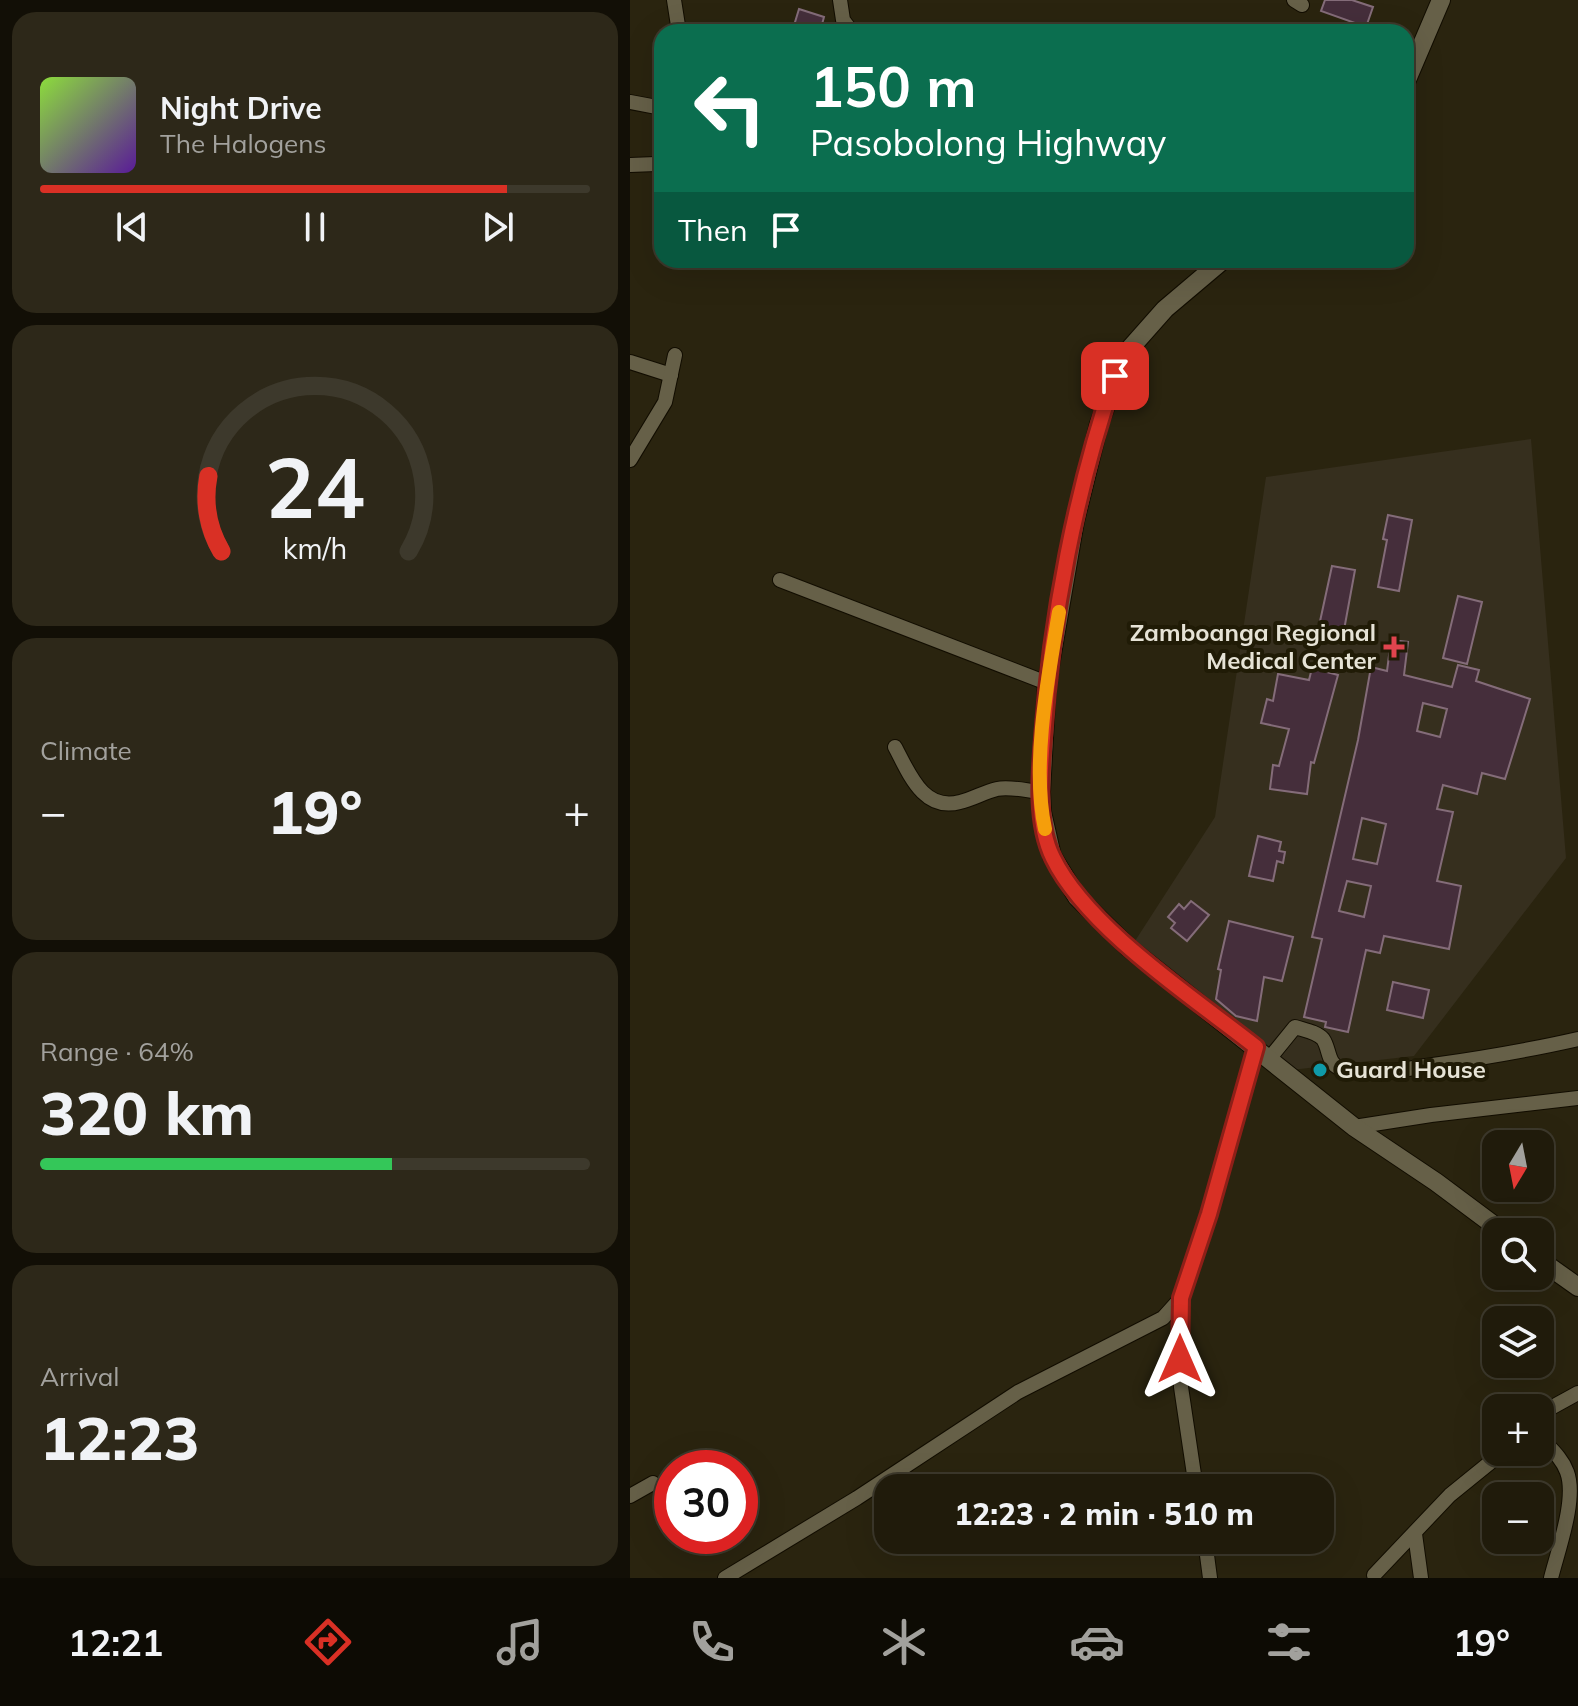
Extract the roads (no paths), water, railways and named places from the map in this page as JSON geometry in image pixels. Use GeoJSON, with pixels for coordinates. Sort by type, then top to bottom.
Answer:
{"type":"FeatureCollection","features":[{"type":"Feature","properties":{"kind":"street"},"geometry":{"type":"LineString","coordinates":[[674,0],[678,24]]}},
{"type":"Feature","properties":{"kind":"street"},"geometry":{"type":"LineString","coordinates":[[840,0],[840,12],[847,24]]}},
{"type":"Feature","properties":{"kind":"street"},"geometry":{"type":"LineString","coordinates":[[1414,63],[1441,0]]}},
{"type":"Feature","properties":{"kind":"street"},"geometry":{"type":"LineString","coordinates":[[630,102],[654,106]]}},
{"type":"Feature","properties":{"kind":"street"},"geometry":{"type":"LineString","coordinates":[[630,165],[654,164]]}},
{"type":"Feature","properties":{"kind":"street"},"geometry":{"type":"LineString","coordinates":[[1214,268],[1146,329],[1126,353],[1099,424],[1075,521],[1047,683],[1041,792],[1042,812],[1052,856],[1077,897],[1129,948],[1354,1127],[1484,1218]]}},
{"type":"Feature","properties":{"kind":"street"},"geometry":{"type":"LineString","coordinates":[[630,460],[660,414],[675,355]]}},
{"type":"Feature","properties":{"kind":"street"},"geometry":{"type":"LineString","coordinates":[[630,362],[671,375]]}},
{"type":"Feature","properties":{"kind":"street"},"geometry":{"type":"LineString","coordinates":[[780,580],[1047,683]]}},
{"type":"Feature","properties":{"kind":"street"},"geometry":{"type":"LineString","coordinates":[[895,747],[916,786],[925,796],[939,802],[957,803],[999,789],[1041,792]]}},
{"type":"Feature","properties":{"kind":"street"},"geometry":{"type":"LineString","coordinates":[[1194,1474],[1181,1387],[1181,1298],[1262,1053],[1295,1027],[1318,1034],[1337,1068],[1381,1072],[1521,1052],[1578,1039]]}},
{"type":"Feature","properties":{"kind":"street"},"geometry":{"type":"LineString","coordinates":[[1354,1127],[1578,1098]]}},
{"type":"Feature","properties":{"kind":"street"},"geometry":{"type":"LineString","coordinates":[[1554,1268],[1574,1280]]}},
{"type":"Feature","properties":{"kind":"street"},"geometry":{"type":"LineString","coordinates":[[725,1578],[857,1498],[1018,1392],[1163,1318],[1181,1298]]}},
{"type":"Feature","properties":{"kind":"street"},"geometry":{"type":"LineString","coordinates":[[1554,1406],[1578,1393]]}},
{"type":"Feature","properties":{"kind":"street"},"geometry":{"type":"LineString","coordinates":[[1551,1578],[1570,1485],[1562,1461],[1554,1452]]}},
{"type":"Feature","properties":{"kind":"street"},"geometry":{"type":"LineString","coordinates":[[1374,1575],[1450,1495],[1486,1466]]}},
{"type":"Feature","properties":{"kind":"street"},"geometry":{"type":"LineString","coordinates":[[630,1496],[653,1483]]}},
{"type":"Feature","properties":{"kind":"street"},"geometry":{"type":"LineString","coordinates":[[1415,1534],[1421,1578]]}},
{"type":"Feature","properties":{"kind":"street"},"geometry":{"type":"LineString","coordinates":[[1207,1554],[1210,1578]]}},
{"type":"Feature","properties":{"kind":"place","name":"Zamboanga Regional Medical Center"},"geometry":{"type":"Point","coordinates":[1394,647]}},
{"type":"Feature","properties":{"kind":"place","name":"Guard House"},"geometry":{"type":"Point","coordinates":[1320,1070]}}]}
